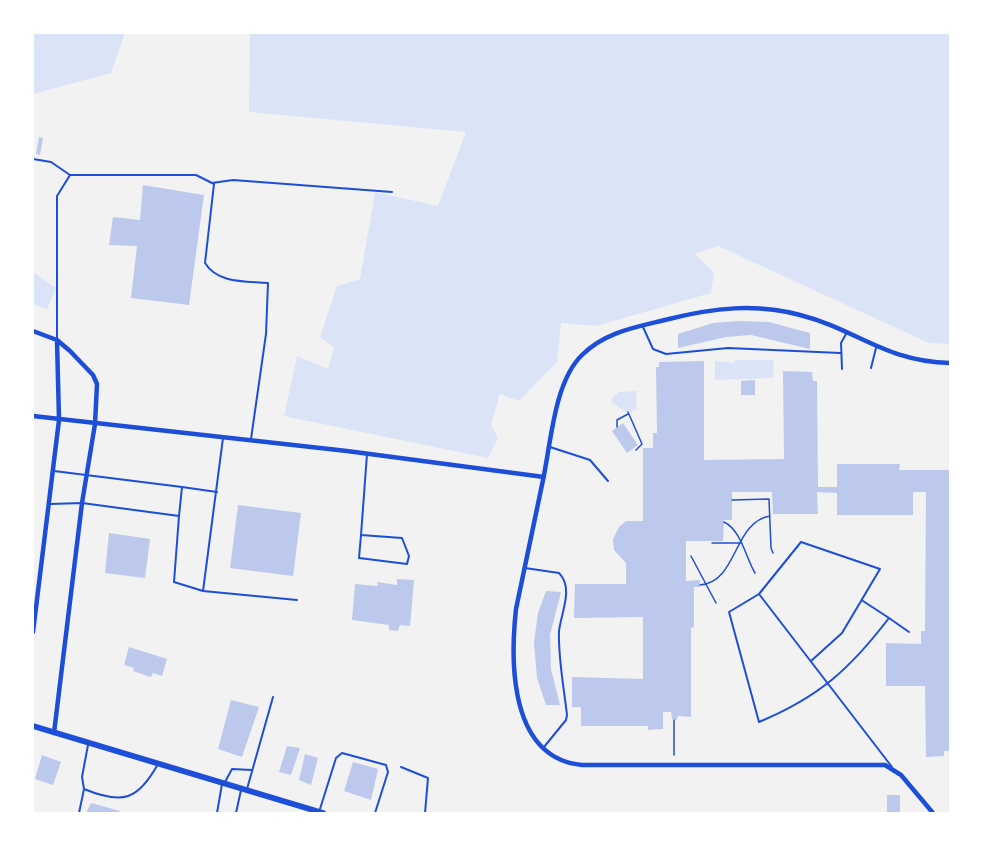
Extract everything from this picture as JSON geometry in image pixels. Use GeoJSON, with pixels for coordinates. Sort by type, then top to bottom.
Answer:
{"type":"FeatureCollection","features":[{"type":"Feature","properties":{"kind":"main road"},"geometry":{"type":"LineString","coordinates":[[33,726],[321,812]]}},
{"type":"Feature","properties":{"kind":"street"},"geometry":{"type":"LineString","coordinates":[[933,813],[892,767],[862,764],[582,765],[560,760],[534,740],[524,718],[513,656],[516,609],[562,387],[573,365],[582,355],[610,335],[705,311],[753,307],[799,314],[877,347],[918,361],[950,363]]}},
{"type":"Feature","properties":{"kind":"street"},"geometry":{"type":"LineString","coordinates":[[33,330],[57,340],[93,375],[97,384],[95,424],[82,503],[54,733]]}},
{"type":"Feature","properties":{"kind":"street"},"geometry":{"type":"LineString","coordinates":[[33,632],[35,600],[59,420],[57,340]]}},
{"type":"Feature","properties":{"kind":"street"},"geometry":{"type":"LineString","coordinates":[[33,416],[367,454],[544,477]]}},
{"type":"Feature","properties":{"kind":"lane"},"geometry":{"type":"LineString","coordinates":[[33,159],[51,162],[70,175],[196,176],[212,183],[242,180],[392,192]]}},
{"type":"Feature","properties":{"kind":"lane"},"geometry":{"type":"LineString","coordinates":[[57,340],[57,196],[70,175]]}},
{"type":"Feature","properties":{"kind":"lane"},"geometry":{"type":"LineString","coordinates":[[212,183],[214,184],[206,263],[211,272],[226,279],[268,283],[266,334],[251,441]]}},
{"type":"Feature","properties":{"kind":"lane"},"geometry":{"type":"LineString","coordinates":[[643,326],[653,349],[666,354],[728,348],[840,353]]}},
{"type":"Feature","properties":{"kind":"lane"},"geometry":{"type":"LineString","coordinates":[[842,369],[841,343],[846,334]]}},
{"type":"Feature","properties":{"kind":"lane"},"geometry":{"type":"LineString","coordinates":[[871,368],[877,347]]}},
{"type":"Feature","properties":{"kind":"lane"},"geometry":{"type":"LineString","coordinates":[[203,591],[223,438]]}},
{"type":"Feature","properties":{"kind":"lane"},"geometry":{"type":"LineString","coordinates":[[550,447],[590,460],[608,481]]}},
{"type":"Feature","properties":{"kind":"lane"},"geometry":{"type":"LineString","coordinates":[[361,535],[402,537],[410,556],[407,564],[359,558],[367,454]]}},
{"type":"Feature","properties":{"kind":"lane"},"geometry":{"type":"LineString","coordinates":[[51,470],[217,492]]}},
{"type":"Feature","properties":{"kind":"lane"},"geometry":{"type":"LineString","coordinates":[[182,487],[174,582],[203,591],[297,600]]}},
{"type":"Feature","properties":{"kind":"lane"},"geometry":{"type":"LineString","coordinates":[[47,504],[82,503],[178,516]]}},
{"type":"Feature","properties":{"kind":"lane"},"geometry":{"type":"LineString","coordinates":[[811,661],[842,633],[880,569],[801,542],[759,594],[729,612],[759,722],[829,685],[864,651],[888,618]]}},
{"type":"Feature","properties":{"kind":"lane"},"geometry":{"type":"LineString","coordinates":[[525,568],[559,573],[565,581],[566,601],[559,632],[566,720],[543,748]]}},
{"type":"Feature","properties":{"kind":"lane"},"geometry":{"type":"LineString","coordinates":[[759,594],[892,767]]}},
{"type":"Feature","properties":{"kind":"lane"},"geometry":{"type":"LineString","coordinates":[[862,601],[909,632]]}},
{"type":"Feature","properties":{"kind":"lane"},"geometry":{"type":"LineString","coordinates":[[236,813],[253,771],[273,697]]}},
{"type":"Feature","properties":{"kind":"lane"},"geometry":{"type":"LineString","coordinates":[[79,813],[84,789],[82,777],[89,743]]}},
{"type":"Feature","properties":{"kind":"lane"},"geometry":{"type":"LineString","coordinates":[[321,812],[337,755],[349,754],[386,765],[388,772],[375,813]]}},
{"type":"Feature","properties":{"kind":"lane"},"geometry":{"type":"LineString","coordinates":[[84,789],[104,797],[135,794],[146,786],[159,763]]}},
{"type":"Feature","properties":{"kind":"lane"},"geometry":{"type":"LineString","coordinates":[[401,767],[428,778],[425,813]]}},
{"type":"Feature","properties":{"kind":"lane"},"geometry":{"type":"LineString","coordinates":[[217,813],[224,782],[232,768],[253,771]]}},
{"type":"Feature","properties":{"kind":"path"},"geometry":{"type":"LineString","coordinates":[[617,427],[617,420],[628,413],[641,438],[642,444],[636,450]]}},
{"type":"Feature","properties":{"kind":"path"},"geometry":{"type":"LineString","coordinates":[[732,500],[769,499],[773,553]]}},
{"type":"Feature","properties":{"kind":"path"},"geometry":{"type":"LineString","coordinates":[[700,585],[717,580],[742,543],[751,524],[770,516]]}},
{"type":"Feature","properties":{"kind":"path"},"geometry":{"type":"LineString","coordinates":[[724,522],[728,523],[742,543],[755,573]]}},
{"type":"Feature","properties":{"kind":"path"},"geometry":{"type":"LineString","coordinates":[[712,543],[742,543]]}},
{"type":"Feature","properties":{"kind":"path"},"geometry":{"type":"LineString","coordinates":[[691,556],[716,603]]}},
{"type":"Feature","properties":{"kind":"path"},"geometry":{"type":"LineString","coordinates":[[674,720],[674,755]]}},
{"type":"Feature","properties":{"kind":"shaded area"},"geometry":{"type":"Polygon","coordinates":[[[33,33],[125,33],[111,73],[33,94],[33,33]]]}},
{"type":"Feature","properties":{"kind":"shaded area"},"geometry":{"type":"Polygon","coordinates":[[[250,33],[950,33],[950,344],[929,343],[718,246],[695,254],[714,273],[711,293],[596,326],[561,323],[557,362],[519,401],[500,394],[491,425],[498,438],[488,458],[284,416],[297,356],[328,369],[334,347],[320,337],[337,286],[360,279],[375,192],[438,206],[466,132],[249,112],[250,33]]]}},
{"type":"Feature","properties":{"kind":"shaded area"},"geometry":{"type":"Polygon","coordinates":[[[33,272],[56,288],[47,309],[33,304],[33,272]]]}},
{"type":"Feature","properties":{"kind":"shaded area"},"geometry":{"type":"Polygon","coordinates":[[[735,360],[774,360],[773,378],[715,380],[715,361],[735,363],[735,360]]]}},
{"type":"Feature","properties":{"kind":"shaded area"},"geometry":{"type":"Polygon","coordinates":[[[637,391],[636,410],[633,409],[633,412],[626,412],[612,403],[612,398],[619,392],[637,391]]]}},
{"type":"Feature","properties":{"kind":"building"},"geometry":{"type":"Polygon","coordinates":[[[39,137],[43,138],[40,155],[36,154],[39,137]]]}},
{"type":"Feature","properties":{"kind":"building"},"geometry":{"type":"Polygon","coordinates":[[[143,185],[204,195],[189,305],[131,298],[137,246],[109,245],[113,217],[140,220],[143,185]]]}},
{"type":"Feature","properties":{"kind":"building"},"geometry":{"type":"Polygon","coordinates":[[[769,322],[810,333],[810,349],[751,335],[726,337],[678,348],[678,334],[713,323],[769,322]]]}},
{"type":"Feature","properties":{"kind":"building"},"geometry":{"type":"Polygon","coordinates":[[[704,361],[704,460],[784,459],[783,371],[812,372],[813,381],[817,381],[818,487],[837,487],[837,464],[900,464],[899,470],[950,470],[950,751],[944,751],[944,756],[926,757],[925,686],[886,686],[886,643],[921,644],[921,631],[925,631],[926,492],[913,492],[913,515],[837,515],[837,493],[817,492],[818,514],[773,514],[772,492],[732,492],[732,520],[724,520],[723,541],[686,541],[686,581],[700,580],[700,587],[694,587],[694,627],[691,628],[691,717],[678,716],[677,720],[672,719],[671,712],[663,712],[663,729],[648,730],[648,726],[581,726],[581,707],[572,707],[572,677],[643,679],[643,617],[574,618],[575,584],[626,584],[626,563],[614,550],[613,539],[619,527],[626,521],[643,521],[643,448],[653,448],[653,433],[657,433],[656,367],[659,367],[659,362],[704,361]]]}},
{"type":"Feature","properties":{"kind":"building"},"geometry":{"type":"Polygon","coordinates":[[[755,380],[755,395],[741,395],[741,381],[755,380]]]}},
{"type":"Feature","properties":{"kind":"building"},"geometry":{"type":"Polygon","coordinates":[[[623,423],[638,445],[627,453],[612,431],[623,423]]]}},
{"type":"Feature","properties":{"kind":"building"},"geometry":{"type":"Polygon","coordinates":[[[238,505],[301,513],[293,576],[230,568],[238,505]]]}},
{"type":"Feature","properties":{"kind":"building"},"geometry":{"type":"Polygon","coordinates":[[[109,533],[150,539],[145,578],[105,573],[109,533]]]}},
{"type":"Feature","properties":{"kind":"building"},"geometry":{"type":"Polygon","coordinates":[[[397,579],[414,580],[410,626],[400,625],[398,631],[389,630],[389,625],[352,620],[355,584],[378,586],[377,582],[397,585],[397,579]]]}},
{"type":"Feature","properties":{"kind":"building"},"geometry":{"type":"Polygon","coordinates":[[[546,591],[561,592],[550,635],[551,669],[560,705],[546,705],[537,678],[534,642],[538,613],[546,591]]]}},
{"type":"Feature","properties":{"kind":"building"},"geometry":{"type":"Polygon","coordinates":[[[129,647],[167,659],[162,676],[153,673],[151,677],[133,671],[134,668],[124,665],[129,647]]]}},
{"type":"Feature","properties":{"kind":"building"},"geometry":{"type":"Polygon","coordinates":[[[231,700],[259,707],[242,757],[218,749],[231,700]]]}},
{"type":"Feature","properties":{"kind":"building"},"geometry":{"type":"Polygon","coordinates":[[[287,746],[300,748],[291,775],[279,772],[287,746]]]}},
{"type":"Feature","properties":{"kind":"building"},"geometry":{"type":"Polygon","coordinates":[[[305,754],[318,758],[311,785],[299,780],[305,754]]]}},
{"type":"Feature","properties":{"kind":"building"},"geometry":{"type":"Polygon","coordinates":[[[42,755],[61,762],[53,785],[35,779],[42,755]]]}},
{"type":"Feature","properties":{"kind":"building"},"geometry":{"type":"Polygon","coordinates":[[[353,762],[378,769],[371,800],[344,791],[353,762]]]}},
{"type":"Feature","properties":{"kind":"building"},"geometry":{"type":"Polygon","coordinates":[[[887,795],[900,795],[900,813],[887,813],[887,795]]]}},
{"type":"Feature","properties":{"kind":"building"},"geometry":{"type":"Polygon","coordinates":[[[91,803],[120,811],[119,813],[86,813],[91,803]]]}}]}
